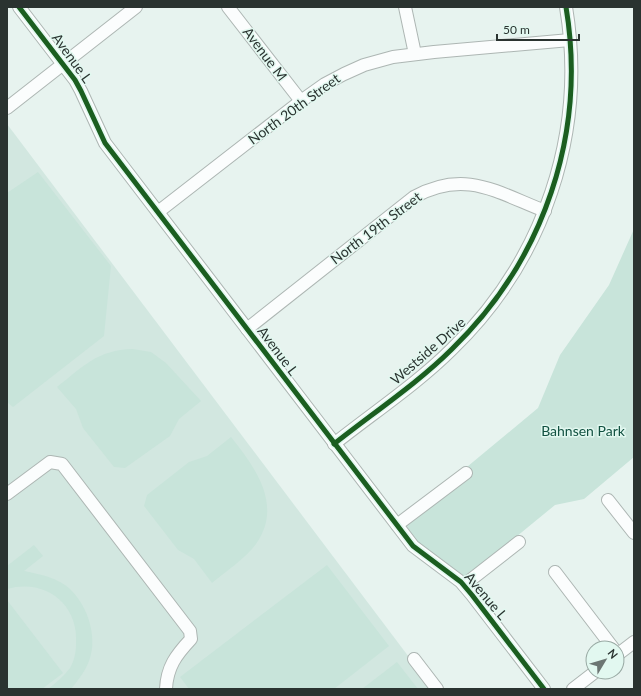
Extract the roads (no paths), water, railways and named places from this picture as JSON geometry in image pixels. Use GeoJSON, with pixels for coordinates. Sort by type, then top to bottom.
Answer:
{"type":"FeatureCollection","features":[{"type":"Feature","properties":{"kind":"street","name":"Avenue L"},"geometry":{"type":"LineString","coordinates":[[19,7],[82,91],[105,143],[334,444],[413,546],[464,585],[544,689]]}},
{"type":"Feature","properties":{"kind":"street"},"geometry":{"type":"LineString","coordinates":[[7,108],[136,7]]}},
{"type":"Feature","properties":{"kind":"street","name":"Avenue M"},"geometry":{"type":"LineString","coordinates":[[228,7],[301,101]]}},
{"type":"Feature","properties":{"kind":"street"},"geometry":{"type":"LineString","coordinates":[[405,7],[415,54]]}},
{"type":"Feature","properties":{"kind":"street","name":"Westside Drive"},"geometry":{"type":"LineString","coordinates":[[334,444],[433,366],[477,324],[498,298],[523,258],[545,211],[558,172],[566,138],[570,103],[570,40],[566,7]]}},
{"type":"Feature","properties":{"kind":"street","name":"North 20th Street"},"geometry":{"type":"LineString","coordinates":[[158,212],[301,101],[326,84],[364,65],[393,57],[415,54],[570,40]]}},
{"type":"Feature","properties":{"kind":"street","name":"North 19th Street"},"geometry":{"type":"LineString","coordinates":[[247,329],[414,197],[428,189],[442,185],[468,184],[482,187],[545,211]]}},
{"type":"Feature","properties":{"kind":"street"},"geometry":{"type":"LineString","coordinates":[[7,494],[50,462],[62,464],[190,631],[191,639],[178,652],[167,674],[166,689]]}},
{"type":"Feature","properties":{"kind":"street"},"geometry":{"type":"LineString","coordinates":[[397,525],[466,473]]}},
{"type":"Feature","properties":{"kind":"street"},"geometry":{"type":"LineString","coordinates":[[608,500],[634,533]]}},
{"type":"Feature","properties":{"kind":"street"},"geometry":{"type":"LineString","coordinates":[[464,585],[519,542]]}},
{"type":"Feature","properties":{"kind":"street"},"geometry":{"type":"LineString","coordinates":[[555,572],[606,640]]}},
{"type":"Feature","properties":{"kind":"street"},"geometry":{"type":"LineString","coordinates":[[625,648],[634,642]]}},
{"type":"Feature","properties":{"kind":"street"},"geometry":{"type":"LineString","coordinates":[[414,659],[437,689]]}},
{"type":"Feature","properties":{"kind":"street"},"geometry":{"type":"LineString","coordinates":[[573,689],[585,680]]}},
{"type":"Feature","properties":{"kind":"park label","name":"Bahnsen Park"},"geometry":{"type":"Point","coordinates":[583,431]}}]}
